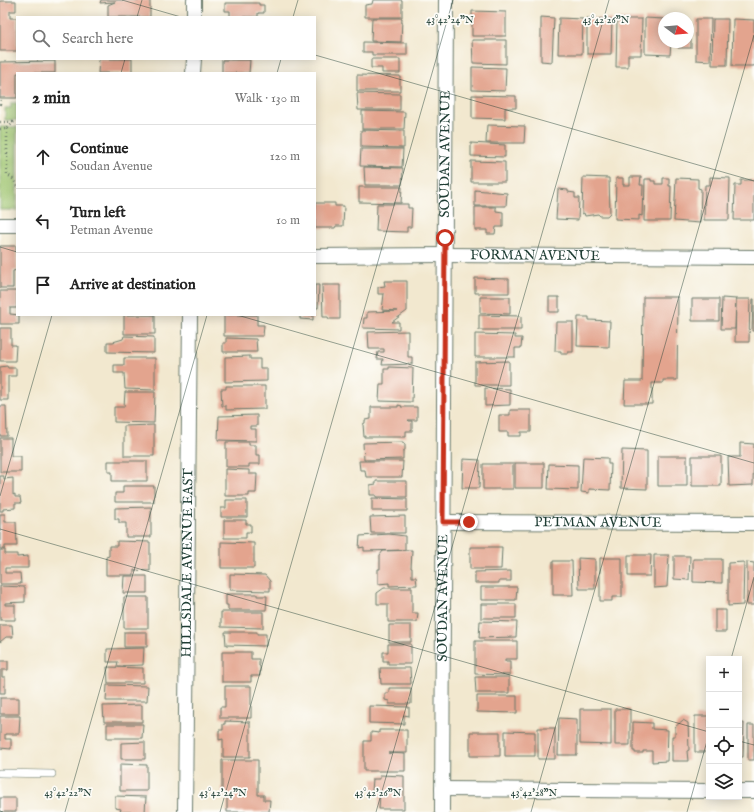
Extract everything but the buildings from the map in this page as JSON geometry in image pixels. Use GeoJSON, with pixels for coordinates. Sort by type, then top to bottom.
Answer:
{"type":"FeatureCollection","features":[{"type":"Feature","properties":{"kind":"street"},"geometry":{"type":"LineString","coordinates":[[194,0],[194,16]]}},
{"type":"Feature","properties":{"kind":"street","name":"SOUDAN AVENUE"},"geometry":{"type":"LineString","coordinates":[[442,812],[446,0]]}},
{"type":"Feature","properties":{"kind":"street"},"geometry":{"type":"LineString","coordinates":[[193,72],[194,60]]}},
{"type":"Feature","properties":{"kind":"street"},"geometry":{"type":"LineString","coordinates":[[0,225],[16,225]]}},
{"type":"Feature","properties":{"kind":"street","name":"FORMAN AVENUE"},"geometry":{"type":"LineString","coordinates":[[316,256],[445,255],[754,257]]}},
{"type":"Feature","properties":{"kind":"street","name":"HILLSDALE AVENUE EAST"},"geometry":{"type":"LineString","coordinates":[[185,812],[190,316]]}},
{"type":"Feature","properties":{"kind":"street","name":"PETMAN AVENUE"},"geometry":{"type":"LineString","coordinates":[[443,522],[754,524]]}},
{"type":"Feature","properties":{"kind":"street"},"geometry":{"type":"LineString","coordinates":[[442,789],[706,791]]}},
{"type":"Feature","properties":{"kind":"street"},"geometry":{"type":"LineString","coordinates":[[742,791],[754,791]]}},
{"type":"Feature","properties":{"kind":"lane"},"geometry":{"type":"LineString","coordinates":[[0,773],[52,774]]}},
{"type":"Feature","properties":{"kind":"path"},"geometry":{"type":"LineString","coordinates":[[0,105],[1,98]]}},
{"type":"Feature","properties":{"kind":"path"},"geometry":{"type":"LineString","coordinates":[[0,122],[16,122]]}},
{"type":"Feature","properties":{"kind":"path"},"geometry":{"type":"LineString","coordinates":[[0,129],[7,129],[16,122]]}},
{"type":"Feature","properties":{"kind":"path"},"geometry":{"type":"LineString","coordinates":[[7,129],[8,174],[16,185]]}},
{"type":"Feature","properties":{"kind":"green space"},"geometry":{"type":"Polygon","coordinates":[[[11,103],[16,103],[16,120],[5,120],[5,108],[11,108],[11,103]]]}},
{"type":"Feature","properties":{"kind":"green space"},"geometry":{"type":"Polygon","coordinates":[[[0,127],[16,127],[16,210],[0,210],[0,127]]]}},
{"type":"Feature","properties":{"kind":"route"},"geometry":{"type":"LineString","coordinates":[[445,238],[443,522],[469,522]]}}]}
